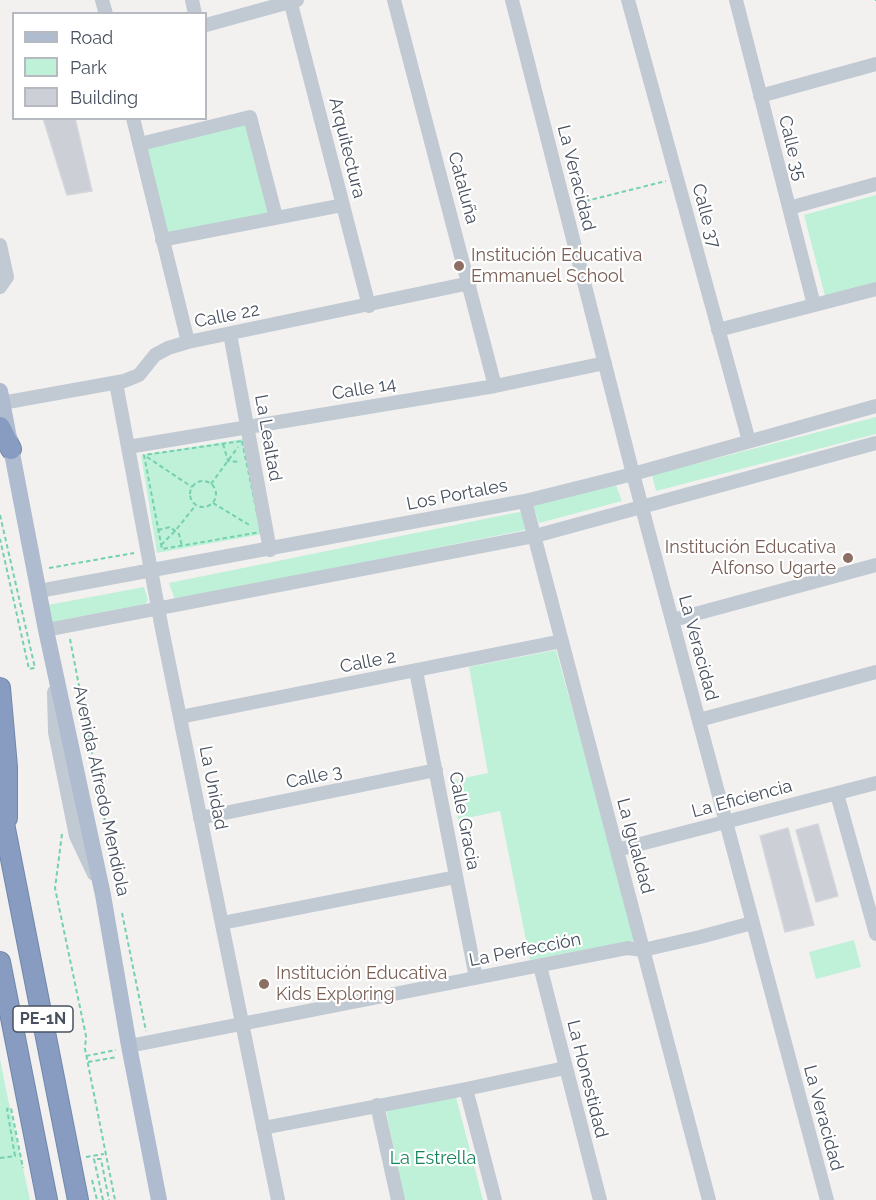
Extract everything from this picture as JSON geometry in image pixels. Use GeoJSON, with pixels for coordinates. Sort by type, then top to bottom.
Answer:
{"type":"FeatureCollection","features":[{"type":"Feature","properties":{"kind":"highway"},"geometry":{"type":"LineString","coordinates":[[0,427],[11,449]]}},
{"type":"Feature","properties":{"kind":"highway"},"geometry":{"type":"LineString","coordinates":[[0,688],[7,767],[7,838]]}},
{"type":"Feature","properties":{"kind":"highway","name":"PE-1N"},"geometry":{"type":"LineString","coordinates":[[0,803],[78,1200]]}},
{"type":"Feature","properties":{"kind":"highway","name":"PE-1N"},"geometry":{"type":"LineString","coordinates":[[0,962],[47,1200]]}},
{"type":"Feature","properties":{"kind":"main road","name":"Avenida Alfredo Mendiola"},"geometry":{"type":"LineString","coordinates":[[1,397],[46,630],[103,895],[129,1050],[159,1200]]}},
{"type":"Feature","properties":{"kind":"street","name":"Cataluña"},"geometry":{"type":"LineString","coordinates":[[394,0],[470,283],[495,386]]}},
{"type":"Feature","properties":{"kind":"street","name":"La Veracidad"},"geometry":{"type":"LineString","coordinates":[[512,0],[633,474],[827,1200]]}},
{"type":"Feature","properties":{"kind":"street","name":"Calle 37"},"geometry":{"type":"LineString","coordinates":[[628,0],[749,441]]}},
{"type":"Feature","properties":{"kind":"street","name":"Calle 35"},"geometry":{"type":"LineString","coordinates":[[736,0],[814,305]]}},
{"type":"Feature","properties":{"kind":"street"},"geometry":{"type":"LineString","coordinates":[[207,25],[292,1]]}},
{"type":"Feature","properties":{"kind":"street","name":"Arquitectura"},"geometry":{"type":"LineString","coordinates":[[292,1],[369,306]]}},
{"type":"Feature","properties":{"kind":"street"},"geometry":{"type":"LineString","coordinates":[[760,96],[876,64]]}},
{"type":"Feature","properties":{"kind":"street"},"geometry":{"type":"LineString","coordinates":[[140,144],[250,117],[276,218]]}},
{"type":"Feature","properties":{"kind":"street"},"geometry":{"type":"LineString","coordinates":[[134,120],[188,342]]}},
{"type":"Feature","properties":{"kind":"street"},"geometry":{"type":"LineString","coordinates":[[789,208],[876,184]]}},
{"type":"Feature","properties":{"kind":"street"},"geometry":{"type":"LineString","coordinates":[[162,240],[343,205]]}},
{"type":"Feature","properties":{"kind":"street"},"geometry":{"type":"LineString","coordinates":[[0,245],[7,277],[0,287]]}},
{"type":"Feature","properties":{"kind":"street","name":"Calle 22"},"geometry":{"type":"LineString","coordinates":[[1,397],[116,383],[139,375],[155,355],[188,342],[369,306],[470,283]]}},
{"type":"Feature","properties":{"kind":"street"},"geometry":{"type":"LineString","coordinates":[[718,330],[876,289]]}},
{"type":"Feature","properties":{"kind":"street","name":"La Lealtad"},"geometry":{"type":"LineString","coordinates":[[230,334],[270,549]]}},
{"type":"Feature","properties":{"kind":"street","name":"Calle 14"},"geometry":{"type":"LineString","coordinates":[[128,447],[495,386],[605,363]]}},
{"type":"Feature","properties":{"kind":"street","name":"La Unidad"},"geometry":{"type":"LineString","coordinates":[[116,383],[128,447],[154,548],[152,571],[158,608],[278,1200]]}},
{"type":"Feature","properties":{"kind":"street","name":"Los Portales"},"geometry":{"type":"LineString","coordinates":[[39,591],[525,501],[633,474],[876,406]]}},
{"type":"Feature","properties":{"kind":"street"},"geometry":{"type":"LineString","coordinates":[[46,630],[535,536],[876,443]]}},
{"type":"Feature","properties":{"kind":"street","name":"La Igualdad"},"geometry":{"type":"LineString","coordinates":[[525,501],[709,1200]]}},
{"type":"Feature","properties":{"kind":"street"},"geometry":{"type":"LineString","coordinates":[[673,620],[876,565]]}},
{"type":"Feature","properties":{"kind":"street","name":"Calle 2"},"geometry":{"type":"LineString","coordinates":[[180,717],[562,641]]}},
{"type":"Feature","properties":{"kind":"street","name":"Calle Gracia"},"geometry":{"type":"LineString","coordinates":[[416,671],[476,978]]}},
{"type":"Feature","properties":{"kind":"street"},"geometry":{"type":"LineString","coordinates":[[699,720],[876,672]]}},
{"type":"Feature","properties":{"kind":"street","name":"Calle 3"},"geometry":{"type":"LineString","coordinates":[[201,818],[436,770]]}},
{"type":"Feature","properties":{"kind":"street","name":"La Eficiencia"},"geometry":{"type":"LineString","coordinates":[[617,850],[876,783]]}},
{"type":"Feature","properties":{"kind":"street"},"geometry":{"type":"LineString","coordinates":[[837,794],[871,893],[876,934]]}},
{"type":"Feature","properties":{"kind":"street"},"geometry":{"type":"LineString","coordinates":[[222,923],[456,877]]}},
{"type":"Feature","properties":{"kind":"street","name":"La Perfección"},"geometry":{"type":"LineString","coordinates":[[129,1050],[148,1042],[628,948],[643,950],[752,923]]}},
{"type":"Feature","properties":{"kind":"street","name":"La Honestidad"},"geometry":{"type":"LineString","coordinates":[[540,966],[600,1200]]}},
{"type":"Feature","properties":{"kind":"street"},"geometry":{"type":"LineString","coordinates":[[263,1128],[565,1068]]}},
{"type":"Feature","properties":{"kind":"street"},"geometry":{"type":"LineString","coordinates":[[466,1089],[495,1200]]}},
{"type":"Feature","properties":{"kind":"street"},"geometry":{"type":"LineString","coordinates":[[377,1105],[398,1200]]}},
{"type":"Feature","properties":{"kind":"path"},"geometry":{"type":"LineString","coordinates":[[565,206],[677,178]]}},
{"type":"Feature","properties":{"kind":"path"},"geometry":{"type":"LineString","coordinates":[[144,455],[242,441]]}},
{"type":"Feature","properties":{"kind":"path"},"geometry":{"type":"LineString","coordinates":[[211,484],[242,441]]}},
{"type":"Feature","properties":{"kind":"path"},"geometry":{"type":"LineString","coordinates":[[242,441],[261,532]]}},
{"type":"Feature","properties":{"kind":"path"},"geometry":{"type":"LineString","coordinates":[[223,444],[228,461]]}},
{"type":"Feature","properties":{"kind":"path"},"geometry":{"type":"LineString","coordinates":[[144,455],[192,487]]}},
{"type":"Feature","properties":{"kind":"path"},"geometry":{"type":"LineString","coordinates":[[144,455],[158,530],[154,548]]}},
{"type":"Feature","properties":{"kind":"path"},"geometry":{"type":"LineString","coordinates":[[228,461],[233,463],[246,461]]}},
{"type":"Feature","properties":{"kind":"path"},"geometry":{"type":"LineString","coordinates":[[201,481],[211,484],[216,493],[213,502],[205,507],[196,505],[190,497],[192,487],[201,481]]}},
{"type":"Feature","properties":{"kind":"path"},"geometry":{"type":"LineString","coordinates":[[213,502],[261,532]]}},
{"type":"Feature","properties":{"kind":"path"},"geometry":{"type":"LineString","coordinates":[[154,548],[176,531],[196,505]]}},
{"type":"Feature","properties":{"kind":"path"},"geometry":{"type":"LineString","coordinates":[[0,515],[35,668],[29,669],[0,539]]}},
{"type":"Feature","properties":{"kind":"path"},"geometry":{"type":"LineString","coordinates":[[158,530],[170,527],[179,534],[182,546]]}},
{"type":"Feature","properties":{"kind":"path"},"geometry":{"type":"LineString","coordinates":[[51,567],[154,548],[162,549],[261,532]]}},
{"type":"Feature","properties":{"kind":"path"},"geometry":{"type":"LineString","coordinates":[[56,567],[58,576]]}},
{"type":"Feature","properties":{"kind":"path"},"geometry":{"type":"LineString","coordinates":[[70,639],[113,865]]}},
{"type":"Feature","properties":{"kind":"path"},"geometry":{"type":"LineString","coordinates":[[63,827],[55,888],[86,1036],[86,1056],[115,1200]]}},
{"type":"Feature","properties":{"kind":"path"},"geometry":{"type":"LineString","coordinates":[[122,910],[148,1042]]}},
{"type":"Feature","properties":{"kind":"path"},"geometry":{"type":"LineString","coordinates":[[86,1056],[129,1050]]}},
{"type":"Feature","properties":{"kind":"path"},"geometry":{"type":"LineString","coordinates":[[88,1062],[129,1050]]}},
{"type":"Feature","properties":{"kind":"path"},"geometry":{"type":"LineString","coordinates":[[0,1158],[15,1156],[7,1109],[10,1108],[25,1177]]}},
{"type":"Feature","properties":{"kind":"path"},"geometry":{"type":"LineString","coordinates":[[86,1157],[105,1154]]}},
{"type":"Feature","properties":{"kind":"path"},"geometry":{"type":"LineString","coordinates":[[103,1200],[94,1159],[100,1159],[109,1200]]}},
{"type":"Feature","properties":{"kind":"green space"},"geometry":{"type":"Polygon","coordinates":[[[248,121],[272,215],[165,236],[144,146],[248,121]]]}},
{"type":"Feature","properties":{"kind":"green space"},"geometry":{"type":"Polygon","coordinates":[[[876,195],[876,282],[825,296],[804,215],[876,195]]]}},
{"type":"Feature","properties":{"kind":"green space"},"geometry":{"type":"Polygon","coordinates":[[[876,417],[876,434],[656,491],[652,475],[876,417]]]}},
{"type":"Feature","properties":{"kind":"green space"},"geometry":{"type":"Polygon","coordinates":[[[243,439],[263,534],[157,553],[141,455],[243,439]]]}},
{"type":"Feature","properties":{"kind":"green space"},"geometry":{"type":"Polygon","coordinates":[[[616,485],[622,501],[539,523],[533,505],[616,485]]]}},
{"type":"Feature","properties":{"kind":"green space"},"geometry":{"type":"Polygon","coordinates":[[[519,512],[524,514],[528,526],[525,530],[175,600],[169,583],[519,512]]]}},
{"type":"Feature","properties":{"kind":"green space"},"geometry":{"type":"Polygon","coordinates":[[[144,587],[148,600],[145,604],[52,622],[48,605],[144,587]]]}},
{"type":"Feature","properties":{"kind":"green space"},"geometry":{"type":"Polygon","coordinates":[[[556,650],[636,940],[530,960],[500,811],[458,820],[450,781],[488,773],[469,667],[556,650]]]}},
{"type":"Feature","properties":{"kind":"green space"},"geometry":{"type":"Polygon","coordinates":[[[854,940],[861,967],[816,979],[809,952],[854,940]]]}},
{"type":"Feature","properties":{"kind":"green space"},"geometry":{"type":"Polygon","coordinates":[[[0,1059],[8,1099],[30,1200],[0,1200],[0,1059]]]}},
{"type":"Feature","properties":{"kind":"green space","name":"La Estrella"},"geometry":{"type":"Polygon","coordinates":[[[456,1097],[483,1200],[404,1200],[386,1110],[456,1097]]]}},
{"type":"Feature","properties":{"kind":"building"},"geometry":{"type":"Polygon","coordinates":[[[44,120],[75,120],[92,191],[67,195],[44,120]]]}},
{"type":"Feature","properties":{"kind":"building"},"geometry":{"type":"Polygon","coordinates":[[[818,824],[838,896],[816,902],[796,830],[818,824]]]}},
{"type":"Feature","properties":{"kind":"building"},"geometry":{"type":"Polygon","coordinates":[[[788,828],[814,925],[785,932],[760,836],[788,828]]]}},
{"type":"Feature","properties":{"kind":"place","name":"Institución Educativa Emmanuel School"},"geometry":{"type":"Point","coordinates":[459,266]}},
{"type":"Feature","properties":{"kind":"place","name":"Institución Educativa Alfonso Ugarte"},"geometry":{"type":"Point","coordinates":[848,558]}},
{"type":"Feature","properties":{"kind":"place","name":"Institución Educativa Kids Exploring"},"geometry":{"type":"Point","coordinates":[264,984]}}]}
